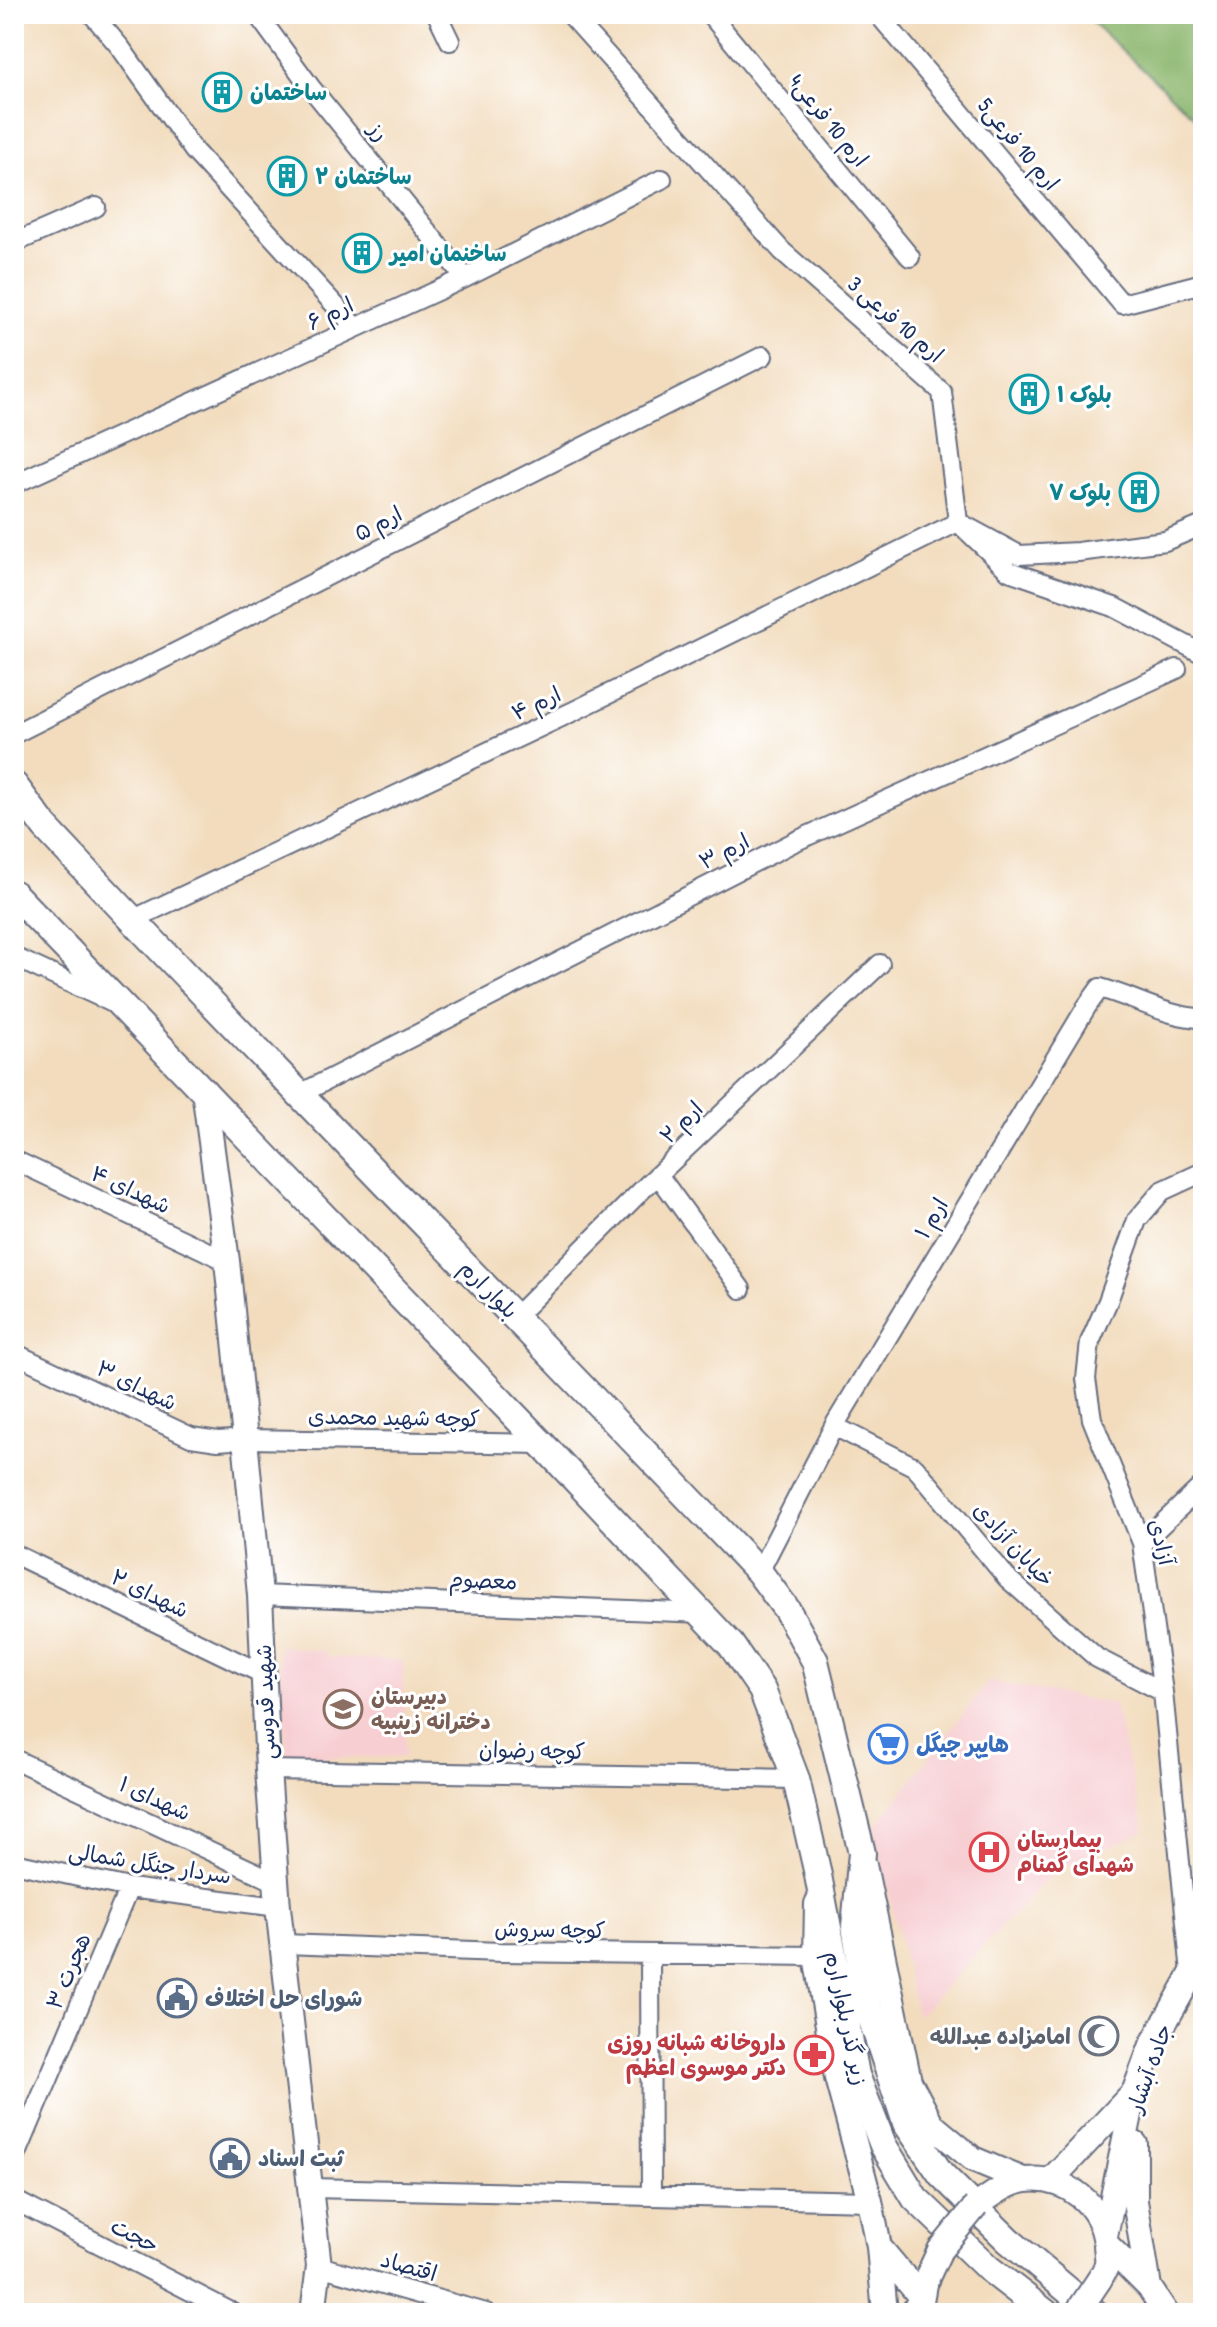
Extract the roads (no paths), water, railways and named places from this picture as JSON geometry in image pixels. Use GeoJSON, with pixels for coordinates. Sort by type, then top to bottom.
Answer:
{"type":"FeatureCollection","features":[{"type":"Feature","properties":{"kind":"main road","name":"بلوار ارم"},"geometry":{"type":"LineString","coordinates":[[14,785],[45,827],[132,920],[759,1572],[787,1610],[815,1661],[862,1853]]}},
{"type":"Feature","properties":{"kind":"main road"},"geometry":{"type":"LineString","coordinates":[[14,894],[704,1613],[731,1645],[762,1690],[796,1779],[817,1870]]}},
{"type":"Feature","properties":{"kind":"main road","name":"زیر گذر بلوار ارم"},"geometry":{"type":"LineString","coordinates":[[862,1853],[855,1926],[869,2011],[906,2123],[941,2174],[1008,2240],[1095,2313]]}},
{"type":"Feature","properties":{"kind":"main road","name":"زیر گذر بلوار ارم"},"geometry":{"type":"LineString","coordinates":[[817,1870],[856,2075],[883,2145],[915,2198],[988,2268],[1046,2313]]}},
{"type":"Feature","properties":{"kind":"street"},"geometry":{"type":"LineString","coordinates":[[92,14],[120,47],[194,151],[355,327]]}},
{"type":"Feature","properties":{"kind":"street","name":"رز"},"geometry":{"type":"LineString","coordinates":[[257,14],[312,89],[465,278]]}},
{"type":"Feature","properties":{"kind":"street"},"geometry":{"type":"LineString","coordinates":[[437,14],[450,41]]}},
{"type":"Feature","properties":{"kind":"street","name":"ارم 10 فرعی 3"},"geometry":{"type":"LineString","coordinates":[[570,14],[782,251],[942,392],[958,522]]}},
{"type":"Feature","properties":{"kind":"street","name":"ارم 10 فرعی4"},"geometry":{"type":"LineString","coordinates":[[710,14],[910,257]]}},
{"type":"Feature","properties":{"kind":"street","name":"ارم 10 فرعی5"},"geometry":{"type":"LineString","coordinates":[[878,14],[1122,304],[1203,283]]}},
{"type":"Feature","properties":{"kind":"street","name":"ارم ۶"},"geometry":{"type":"LineString","coordinates":[[14,484],[465,278],[662,179]]}},
{"type":"Feature","properties":{"kind":"street"},"geometry":{"type":"LineString","coordinates":[[14,243],[96,207]]}},
{"type":"Feature","properties":{"kind":"street","name":"ارم ۵"},"geometry":{"type":"LineString","coordinates":[[14,734],[763,356]]}},
{"type":"Feature","properties":{"kind":"street"},"geometry":{"type":"LineString","coordinates":[[958,522],[1019,555],[1078,552],[1165,541],[1203,525]]}},
{"type":"Feature","properties":{"kind":"street"},"geometry":{"type":"LineString","coordinates":[[958,522],[1009,571],[1114,607],[1203,654]]}},
{"type":"Feature","properties":{"kind":"street","name":"ارم ۴"},"geometry":{"type":"LineString","coordinates":[[132,920],[574,711],[958,522]]}},
{"type":"Feature","properties":{"kind":"street","name":"ارم ۳"},"geometry":{"type":"LineString","coordinates":[[300,1094],[794,842],[1177,669]]}},
{"type":"Feature","properties":{"kind":"street"},"geometry":{"type":"LineString","coordinates":[[14,957],[125,1009]]}},
{"type":"Feature","properties":{"kind":"street","name":"ارم ۲"},"geometry":{"type":"LineString","coordinates":[[516,1316],[880,964]]}},
{"type":"Feature","properties":{"kind":"street","name":"ارم ۱"},"geometry":{"type":"LineString","coordinates":[[759,1572],[834,1426],[1100,988],[1182,1018],[1203,1018]]}},
{"type":"Feature","properties":{"kind":"street","name":"شهید قدوسی"},"geometry":{"type":"LineString","coordinates":[[204,1090],[227,1261],[260,1595],[278,1907],[319,2266],[313,2313]]}},
{"type":"Feature","properties":{"kind":"street","name":"شهدای ۴"},"geometry":{"type":"LineString","coordinates":[[14,1160],[227,1261]]}},
{"type":"Feature","properties":{"kind":"street","name":"آزادی"},"geometry":{"type":"LineString","coordinates":[[1197,1964],[1142,1543],[1092,1419],[1086,1379],[1090,1342],[1137,1220],[1162,1191],[1203,1172]]}},
{"type":"Feature","properties":{"kind":"street"},"geometry":{"type":"LineString","coordinates":[[659,1176],[741,1289]]}},
{"type":"Feature","properties":{"kind":"street","name":"شهدای ۳"},"geometry":{"type":"LineString","coordinates":[[14,1353],[191,1437],[218,1441],[245,1439]]}},
{"type":"Feature","properties":{"kind":"street","name":"خیابان آزادی"},"geometry":{"type":"LineString","coordinates":[[834,1426],[915,1467],[1007,1578],[1097,1658],[1163,1692]]}},
{"type":"Feature","properties":{"kind":"street","name":"کوچه شهید محمدی"},"geometry":{"type":"LineString","coordinates":[[245,1439],[542,1444]]}},
{"type":"Feature","properties":{"kind":"street"},"geometry":{"type":"LineString","coordinates":[[1142,1543],[1203,1485]]}},
{"type":"Feature","properties":{"kind":"street","name":"شهدای ۲"},"geometry":{"type":"LineString","coordinates":[[14,1554],[265,1675]]}},
{"type":"Feature","properties":{"kind":"street","name":"معصوم"},"geometry":{"type":"LineString","coordinates":[[260,1595],[704,1613]]}},
{"type":"Feature","properties":{"kind":"street","name":"شهدای ۱"},"geometry":{"type":"LineString","coordinates":[[14,1759],[276,1882]]}},
{"type":"Feature","properties":{"kind":"street","name":"کوچه رضوان"},"geometry":{"type":"LineString","coordinates":[[268,1770],[796,1779]]}},
{"type":"Feature","properties":{"kind":"street"},"geometry":{"type":"LineString","coordinates":[[862,1853],[909,2081],[932,2125],[973,2159],[1023,2180],[1051,2180],[1069,2187],[1087,2201],[1097,2215],[1106,2240],[1149,2287],[1166,2313]]}},
{"type":"Feature","properties":{"kind":"street","name":"سردار جنگل شمالی"},"geometry":{"type":"LineString","coordinates":[[14,1863],[129,1888],[278,1907]]}},
{"type":"Feature","properties":{"kind":"street"},"geometry":{"type":"LineString","coordinates":[[817,1870],[816,1956],[837,2078],[879,2247],[885,2313]]}},
{"type":"Feature","properties":{"kind":"street","name":"هجرت ۳"},"geometry":{"type":"LineString","coordinates":[[14,2161],[129,1888]]}},
{"type":"Feature","properties":{"kind":"street","name":"کوچه سروش"},"geometry":{"type":"LineString","coordinates":[[284,1944],[501,1952],[816,1956]]}},
{"type":"Feature","properties":{"kind":"street"},"geometry":{"type":"LineString","coordinates":[[650,1954],[651,2196]]}},
{"type":"Feature","properties":{"kind":"street","name":"جاده آبشار"},"geometry":{"type":"LineString","coordinates":[[1077,2313],[1108,2261],[1106,2240],[1135,2090],[1152,2045],[1197,1964]]}},
{"type":"Feature","properties":{"kind":"street"},"geometry":{"type":"LineString","coordinates":[[1051,2180],[1135,2090]]}},
{"type":"Feature","properties":{"kind":"street"},"geometry":{"type":"LineString","coordinates":[[1135,2090],[1135,2201],[1149,2287]]}},
{"type":"Feature","properties":{"kind":"street"},"geometry":{"type":"LineString","coordinates":[[919,2307],[924,2284],[940,2250],[976,2206],[998,2191],[1023,2180]]}},
{"type":"Feature","properties":{"kind":"street"},"geometry":{"type":"LineString","coordinates":[[310,2188],[870,2201]]}},
{"type":"Feature","properties":{"kind":"street","name":"حجت"},"geometry":{"type":"LineString","coordinates":[[14,2200],[233,2313]]}},
{"type":"Feature","properties":{"kind":"street"},"geometry":{"type":"LineString","coordinates":[[879,2247],[919,2307]]}},
{"type":"Feature","properties":{"kind":"street","name":"اقتصاد"},"geometry":{"type":"LineString","coordinates":[[319,2266],[486,2313]]}},
{"type":"Feature","properties":{"kind":"place","name":"ساختمان"},"geometry":{"type":"Point","coordinates":[222,92]}},
{"type":"Feature","properties":{"kind":"place","name":"ساختمان ۲"},"geometry":{"type":"Point","coordinates":[287,176]}},
{"type":"Feature","properties":{"kind":"place","name":"ساخنمان امیر"},"geometry":{"type":"Point","coordinates":[362,253]}},
{"type":"Feature","properties":{"kind":"place","name":"بلوک ۱"},"geometry":{"type":"Point","coordinates":[1029,394]}},
{"type":"Feature","properties":{"kind":"place","name":"بلوک ۷"},"geometry":{"type":"Point","coordinates":[1139,492]}},
{"type":"Feature","properties":{"kind":"place","name":"دبیرستان دخترانه زینبیه"},"geometry":{"type":"Point","coordinates":[343,1709]}},
{"type":"Feature","properties":{"kind":"place","name":"هایپر چیگل"},"geometry":{"type":"Point","coordinates":[888,1744]}},
{"type":"Feature","properties":{"kind":"place","name":"بیمارستان شهدای گمنام"},"geometry":{"type":"Point","coordinates":[989,1852]}},
{"type":"Feature","properties":{"kind":"place","name":"شورای حل اختلاف"},"geometry":{"type":"Point","coordinates":[177,1998]}},
{"type":"Feature","properties":{"kind":"place","name":"امامزاده عبدالله"},"geometry":{"type":"Point","coordinates":[1099,2036]}},
{"type":"Feature","properties":{"kind":"place","name":"داروخانه شبانه روزی دکتر موسوی اعظم"},"geometry":{"type":"Point","coordinates":[814,2055]}},
{"type":"Feature","properties":{"kind":"place","name":"ثبت اسناد"},"geometry":{"type":"Point","coordinates":[230,2158]}}]}
